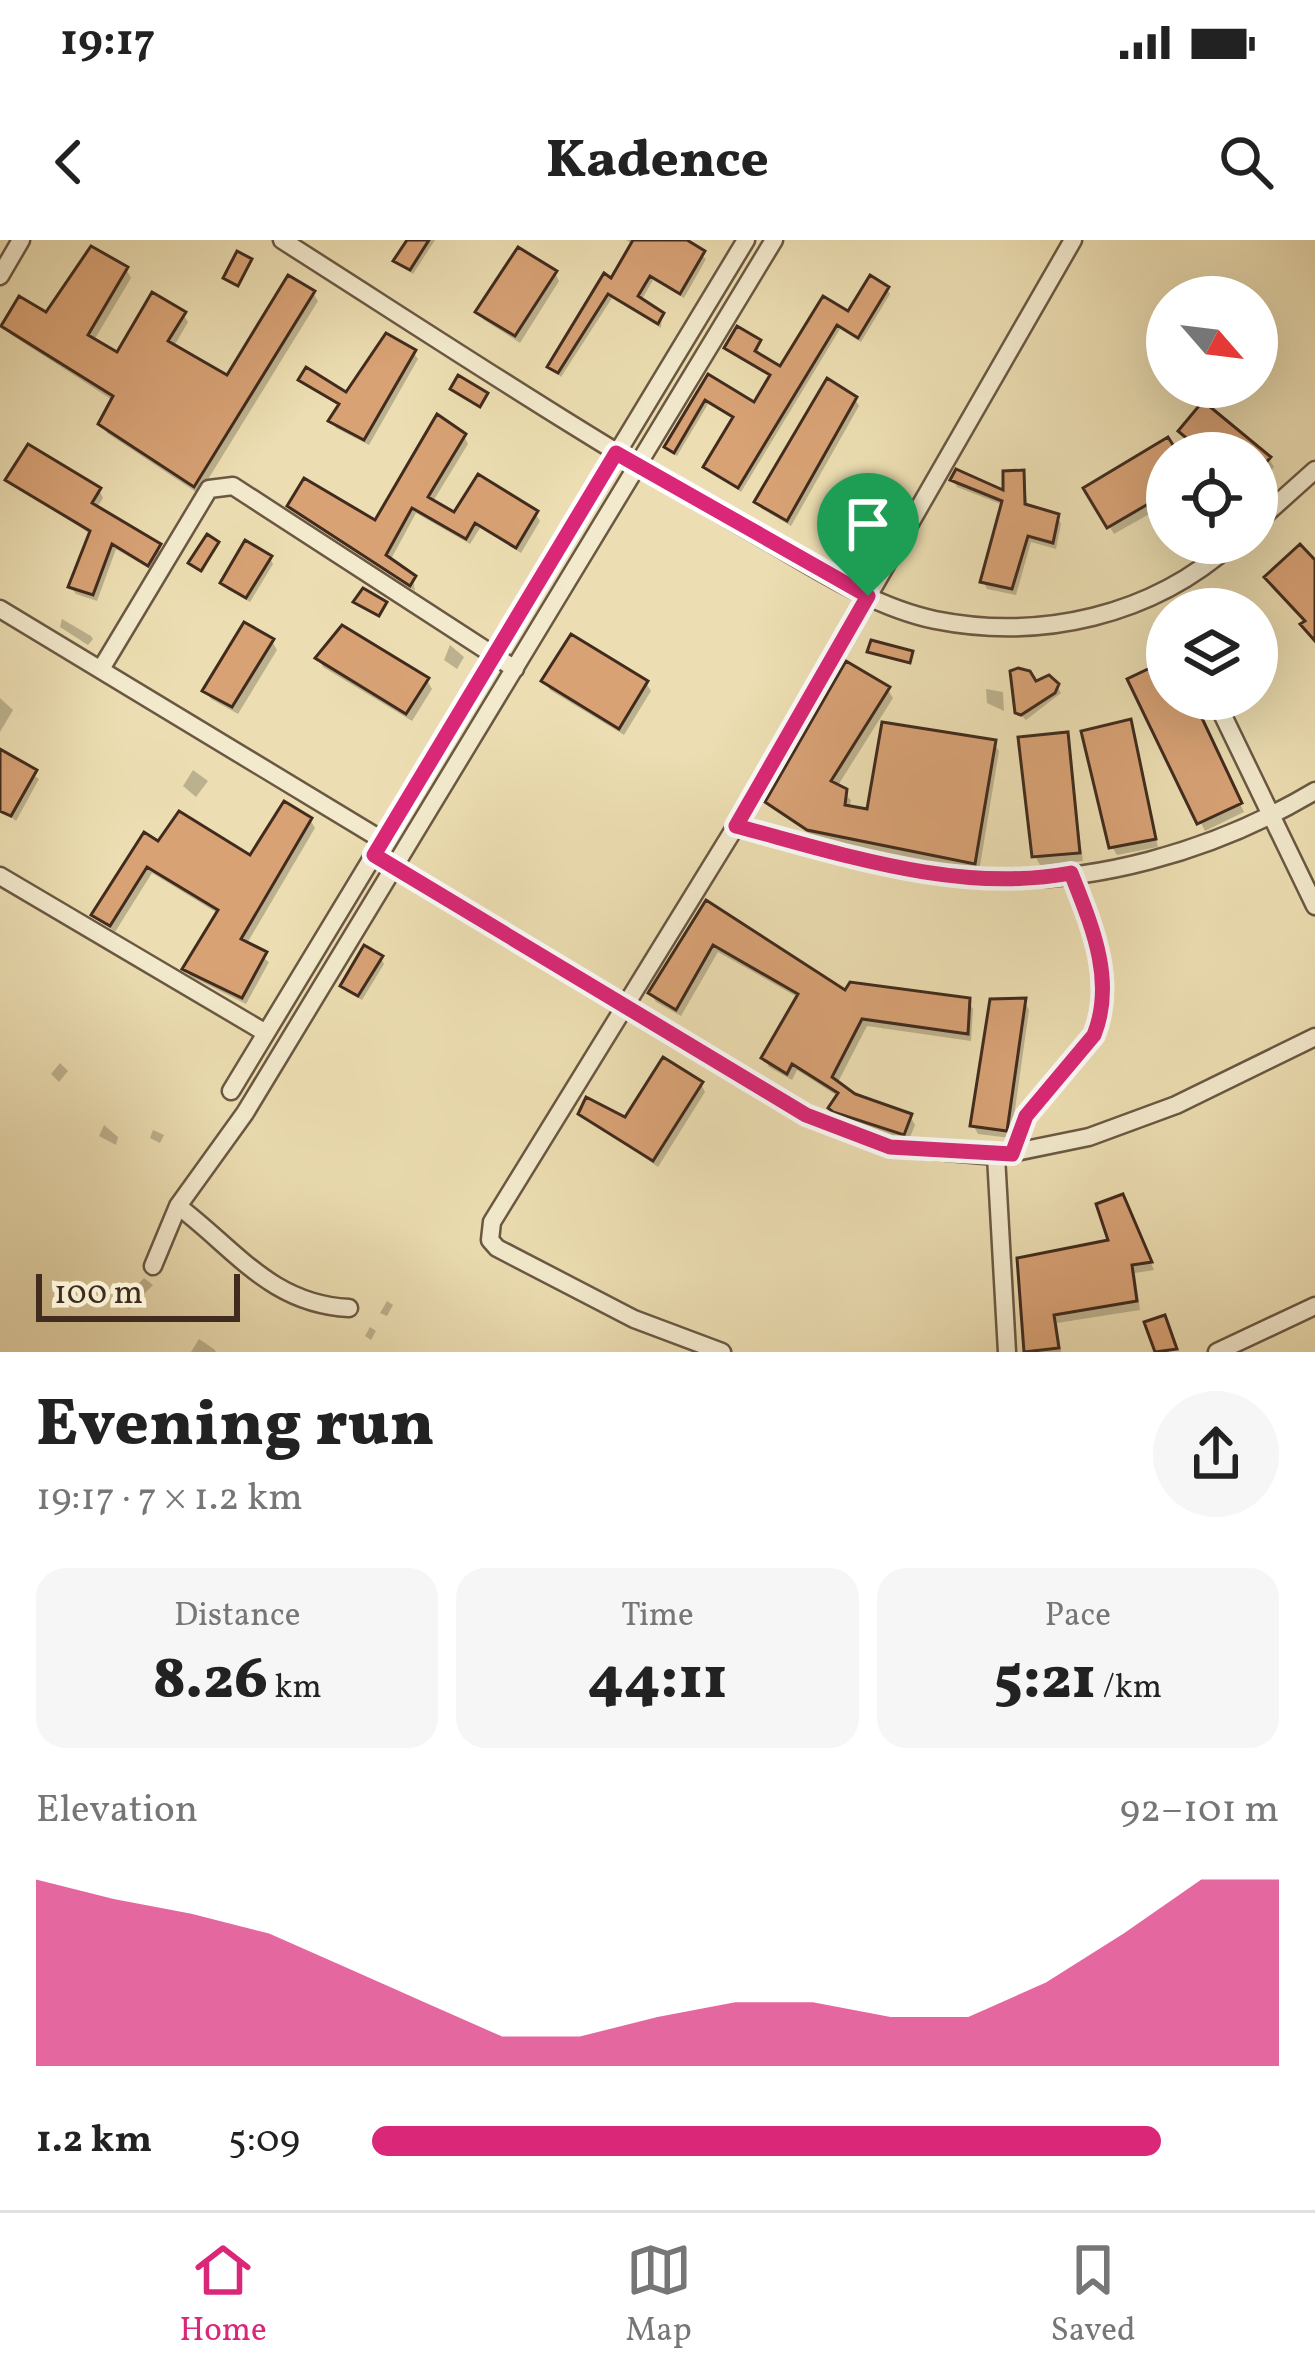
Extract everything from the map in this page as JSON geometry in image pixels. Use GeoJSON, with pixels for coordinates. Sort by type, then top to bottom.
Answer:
{"type":"FeatureCollection","features":[{"type":"Feature","properties":{"kind":"street"},"geometry":{"type":"LineString","coordinates":[[0,276],[21,240]]}},
{"type":"Feature","properties":{"kind":"street"},"geometry":{"type":"LineString","coordinates":[[282,240],[637,466],[899,610],[965,625],[1029,628],[1071,622],[1152,596],[1201,564]]}},
{"type":"Feature","properties":{"kind":"street"},"geometry":{"type":"LineString","coordinates":[[231,1091],[746,240]]}},
{"type":"Feature","properties":{"kind":"street"},"geometry":{"type":"LineString","coordinates":[[153,1266],[178,1206],[244,1113],[774,240]]}},
{"type":"Feature","properties":{"kind":"street"},"geometry":{"type":"LineString","coordinates":[[722,1352],[634,1318],[497,1248],[490,1240],[492,1222],[736,826],[1073,240]]}},
{"type":"Feature","properties":{"kind":"street"},"geometry":{"type":"LineString","coordinates":[[1278,503],[1315,470]]}},
{"type":"Feature","properties":{"kind":"street"},"geometry":{"type":"LineString","coordinates":[[101,669],[209,489],[219,485],[233,486],[515,669]]}},
{"type":"Feature","properties":{"kind":"street"},"geometry":{"type":"LineString","coordinates":[[0,609],[378,847],[394,868],[625,1011],[806,1115],[866,1142],[939,1154],[1004,1155],[1089,1137],[1176,1106],[1315,1037]]}},
{"type":"Feature","properties":{"kind":"street"},"geometry":{"type":"LineString","coordinates":[[1224,720],[1315,906]]}},
{"type":"Feature","properties":{"kind":"street"},"geometry":{"type":"LineString","coordinates":[[736,826],[878,863],[974,878],[1071,873],[1153,860],[1271,817],[1315,791]]}},
{"type":"Feature","properties":{"kind":"street"},"geometry":{"type":"LineString","coordinates":[[1006,1352],[1004,1155],[1026,1116],[1094,1035],[1100,1020],[1097,939],[1071,873]]}},
{"type":"Feature","properties":{"kind":"street"},"geometry":{"type":"LineString","coordinates":[[0,876],[266,1033]]}},
{"type":"Feature","properties":{"kind":"street"},"geometry":{"type":"LineString","coordinates":[[178,1206],[269,1286],[320,1306],[349,1308]]}},
{"type":"Feature","properties":{"kind":"street"},"geometry":{"type":"LineString","coordinates":[[1216,1352],[1315,1306]]}},
{"type":"Feature","properties":{"kind":"building"},"geometry":{"type":"Polygon","coordinates":[[[407,240],[429,240],[410,270],[393,261],[407,240]]]}},
{"type":"Feature","properties":{"kind":"building"},"geometry":{"type":"Polygon","coordinates":[[[633,240],[687,240],[705,251],[680,294],[650,276],[638,296],[664,313],[658,324],[608,294],[558,373],[547,367],[604,273],[611,278],[633,240]]]}},
{"type":"Feature","properties":{"kind":"building"},"geometry":{"type":"Polygon","coordinates":[[[91,246],[128,267],[88,335],[117,352],[152,292],[186,312],[168,341],[227,375],[288,275],[315,291],[194,487],[98,424],[113,396],[1,326],[19,296],[46,312],[91,246]]]}},
{"type":"Feature","properties":{"kind":"building"},"geometry":{"type":"Polygon","coordinates":[[[518,247],[557,271],[515,336],[475,312],[518,247]]]}},
{"type":"Feature","properties":{"kind":"building"},"geometry":{"type":"Polygon","coordinates":[[[237,251],[252,259],[238,286],[223,278],[237,251]]]}},
{"type":"Feature","properties":{"kind":"building"},"geometry":{"type":"Polygon","coordinates":[[[870,275],[889,287],[858,338],[837,325],[738,488],[703,467],[733,417],[705,400],[674,453],[664,447],[708,374],[754,402],[770,375],[724,348],[737,326],[761,340],[755,351],[780,366],[823,296],[848,311],[870,275]]]}},
{"type":"Feature","properties":{"kind":"building"},"geometry":{"type":"Polygon","coordinates":[[[386,333],[416,350],[364,440],[328,421],[339,404],[298,380],[306,367],[346,392],[386,333]]]}},
{"type":"Feature","properties":{"kind":"building"},"geometry":{"type":"Polygon","coordinates":[[[458,375],[488,393],[480,407],[450,389],[458,375]]]}},
{"type":"Feature","properties":{"kind":"building"},"geometry":{"type":"Polygon","coordinates":[[[827,378],[857,397],[787,521],[754,502],[827,378]]]}},
{"type":"Feature","properties":{"kind":"building"},"geometry":{"type":"Polygon","coordinates":[[[1197,408],[1212,408],[1241,432],[1179,432],[1197,408]]]}},
{"type":"Feature","properties":{"kind":"building"},"geometry":{"type":"Polygon","coordinates":[[[437,414],[466,434],[428,497],[454,512],[478,474],[538,511],[516,548],[475,523],[466,539],[412,508],[386,555],[416,576],[410,586],[287,506],[304,478],[375,520],[437,414]]]}},
{"type":"Feature","properties":{"kind":"building"},"geometry":{"type":"Polygon","coordinates":[[[28,444],[101,488],[92,503],[161,544],[148,566],[112,544],[93,595],[68,587],[90,531],[5,480],[28,444]]]}},
{"type":"Feature","properties":{"kind":"building"},"geometry":{"type":"Polygon","coordinates":[[[1146,450],[1146,505],[1107,528],[1083,488],[1146,450]]]}},
{"type":"Feature","properties":{"kind":"building"},"geometry":{"type":"Polygon","coordinates":[[[956,469],[1003,490],[1003,471],[1024,470],[1025,504],[1059,514],[1053,543],[1028,536],[1012,589],[980,582],[1002,501],[950,480],[956,469]]]}},
{"type":"Feature","properties":{"kind":"building"},"geometry":{"type":"Polygon","coordinates":[[[207,534],[219,542],[201,571],[188,563],[207,534]]]}},
{"type":"Feature","properties":{"kind":"building"},"geometry":{"type":"Polygon","coordinates":[[[245,540],[272,556],[246,598],[220,583],[245,540]]]}},
{"type":"Feature","properties":{"kind":"building"},"geometry":{"type":"Polygon","coordinates":[[[1300,544],[1315,560],[1315,641],[1300,624],[1305,621],[1264,577],[1300,544]]]}},
{"type":"Feature","properties":{"kind":"building"},"geometry":{"type":"Polygon","coordinates":[[[363,588],[387,602],[379,616],[353,602],[363,588]]]}},
{"type":"Feature","properties":{"kind":"building"},"geometry":{"type":"Polygon","coordinates":[[[244,622],[274,639],[232,707],[202,691],[244,622]]]}},
{"type":"Feature","properties":{"kind":"building"},"geometry":{"type":"Polygon","coordinates":[[[342,625],[429,678],[406,714],[315,658],[342,625]]]}},
{"type":"Feature","properties":{"kind":"building"},"geometry":{"type":"Polygon","coordinates":[[[571,634],[648,681],[619,729],[541,681],[571,634]]]}},
{"type":"Feature","properties":{"kind":"building"},"geometry":{"type":"Polygon","coordinates":[[[871,640],[913,651],[910,663],[867,652],[871,640]]]}},
{"type":"Feature","properties":{"kind":"building"},"geometry":{"type":"Polygon","coordinates":[[[846,661],[890,687],[831,781],[847,789],[845,805],[867,809],[882,722],[996,740],[975,864],[807,830],[765,802],[846,661]]]}},
{"type":"Feature","properties":{"kind":"building"},"geometry":{"type":"Polygon","coordinates":[[[1146,670],[1146,718],[1127,679],[1146,670]]]}},
{"type":"Feature","properties":{"kind":"building"},"geometry":{"type":"Polygon","coordinates":[[[1010,671],[1030,671],[1036,681],[1049,675],[1059,684],[1055,693],[1021,715],[1015,713],[1010,671]]]}},
{"type":"Feature","properties":{"kind":"building"},"geometry":{"type":"Polygon","coordinates":[[[1131,719],[1156,839],[1109,848],[1081,731],[1131,719]]]}},
{"type":"Feature","properties":{"kind":"building"},"geometry":{"type":"Polygon","coordinates":[[[1147,720],[1203,720],[1242,803],[1197,824],[1147,720]]]}},
{"type":"Feature","properties":{"kind":"building"},"geometry":{"type":"Polygon","coordinates":[[[1068,732],[1080,853],[1032,857],[1018,737],[1068,732]]]}},
{"type":"Feature","properties":{"kind":"building"},"geometry":{"type":"Polygon","coordinates":[[[0,749],[37,770],[11,816],[0,811],[0,749]]]}},
{"type":"Feature","properties":{"kind":"building"},"geometry":{"type":"Polygon","coordinates":[[[284,801],[312,818],[241,939],[267,952],[242,998],[182,969],[218,910],[147,867],[110,926],[91,915],[144,832],[158,841],[179,811],[250,855],[284,801]]]}},
{"type":"Feature","properties":{"kind":"building"},"geometry":{"type":"Polygon","coordinates":[[[706,900],[845,990],[850,982],[970,998],[968,1034],[862,1019],[832,1077],[855,1094],[912,1114],[904,1135],[833,1112],[828,1108],[838,1093],[792,1064],[787,1074],[761,1058],[798,994],[713,945],[676,1010],[648,993],[706,900]]]}},
{"type":"Feature","properties":{"kind":"building"},"geometry":{"type":"Polygon","coordinates":[[[364,945],[383,956],[358,996],[340,986],[364,945]]]}},
{"type":"Feature","properties":{"kind":"building"},"geometry":{"type":"Polygon","coordinates":[[[1026,998],[1007,1131],[970,1126],[990,999],[1026,998]]]}},
{"type":"Feature","properties":{"kind":"building"},"geometry":{"type":"Polygon","coordinates":[[[663,1057],[703,1082],[653,1161],[578,1114],[586,1097],[625,1117],[663,1057]]]}},
{"type":"Feature","properties":{"kind":"building"},"geometry":{"type":"Polygon","coordinates":[[[1123,1194],[1152,1262],[1132,1265],[1137,1301],[1054,1315],[1059,1348],[1024,1352],[1017,1258],[1108,1240],[1096,1204],[1123,1194]]]}},
{"type":"Feature","properties":{"kind":"building"},"geometry":{"type":"Polygon","coordinates":[[[1165,1315],[1177,1349],[1155,1352],[1144,1322],[1165,1315]]]}},
{"type":"Feature","properties":{"kind":"route"},"geometry":{"type":"LineString","coordinates":[[616,453],[868,596],[736,826],[878,863],[974,878],[1071,873],[1097,939],[1100,1020],[1074,1061],[1026,1116],[1012,1154],[939,1154],[890,1147],[866,1142],[806,1115],[625,1011],[374,855],[616,453]]}}]}
